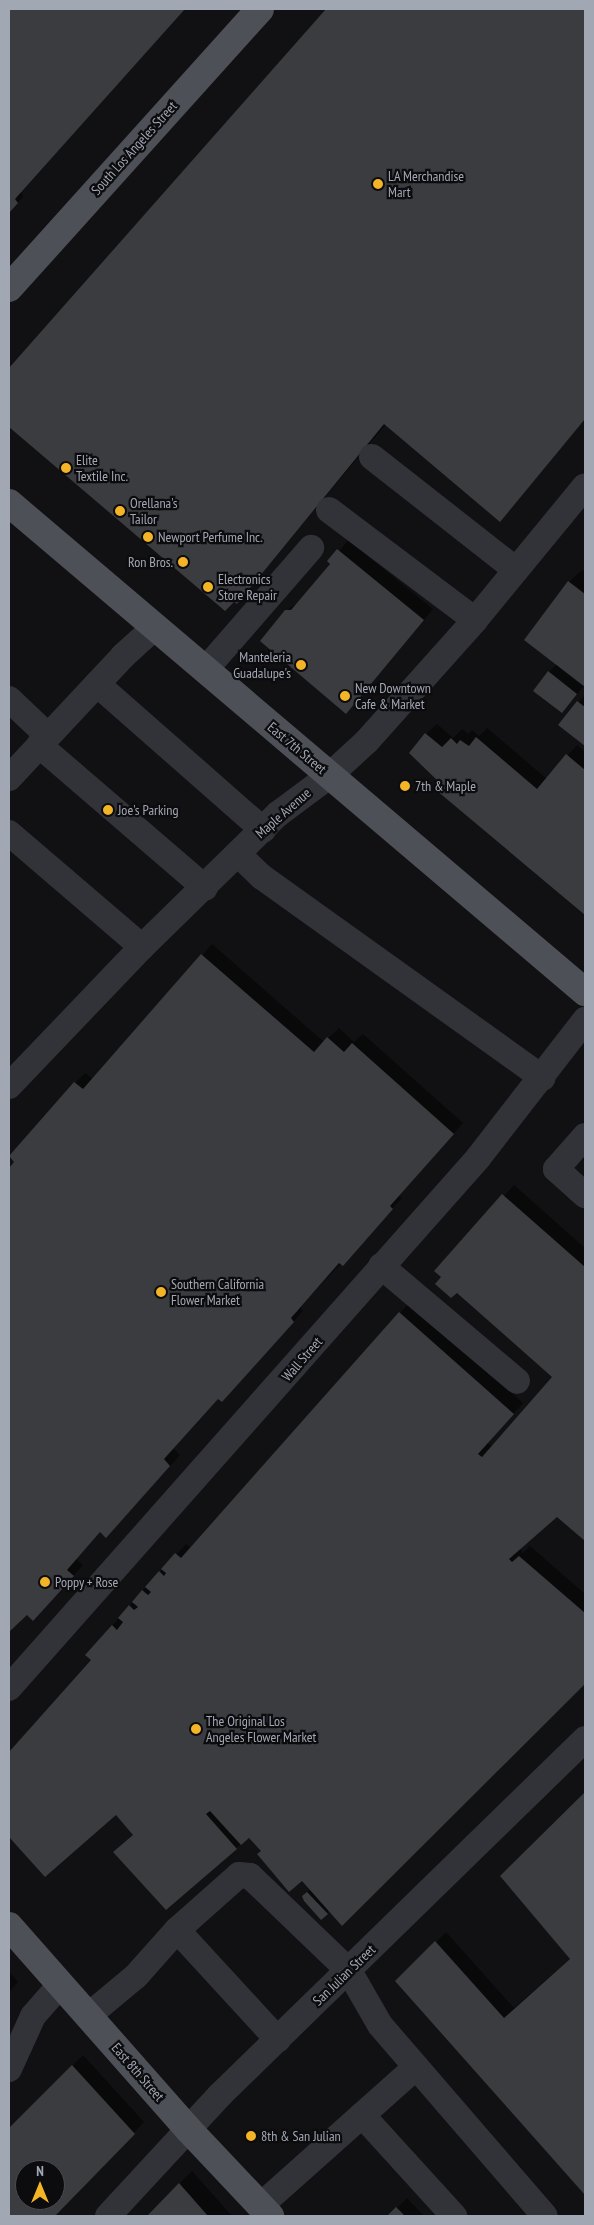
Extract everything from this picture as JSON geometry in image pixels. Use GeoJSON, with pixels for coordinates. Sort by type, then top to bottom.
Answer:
{"type":"FeatureCollection","features":[{"type":"Feature","properties":{"kind":"main road","name":"South Los Angeles Street"},"geometry":{"type":"LineString","coordinates":[[9,288],[260,9]]}},
{"type":"Feature","properties":{"kind":"main road","name":"East 7th Street"},"geometry":{"type":"LineString","coordinates":[[9,503],[585,992]]}},
{"type":"Feature","properties":{"kind":"main road","name":"East 8th Street"},"geometry":{"type":"LineString","coordinates":[[9,1926],[188,2129],[265,2211]]}},
{"type":"Feature","properties":{"kind":"street"},"geometry":{"type":"LineString","coordinates":[[372,457],[516,570]]}},
{"type":"Feature","properties":{"kind":"street","name":"Maple Avenue"},"geometry":{"type":"LineString","coordinates":[[9,1086],[142,947],[291,803],[329,776],[367,741],[475,620],[585,486]]}},
{"type":"Feature","properties":{"kind":"street"},"geometry":{"type":"LineString","coordinates":[[329,510],[475,620]]}},
{"type":"Feature","properties":{"kind":"street"},"geometry":{"type":"LineString","coordinates":[[205,670],[312,548]]}},
{"type":"Feature","properties":{"kind":"street"},"geometry":{"type":"LineString","coordinates":[[9,778],[97,684],[156,628]]}},
{"type":"Feature","properties":{"kind":"street"},"geometry":{"type":"LineString","coordinates":[[97,684],[263,830]]}},
{"type":"Feature","properties":{"kind":"street"},"geometry":{"type":"LineString","coordinates":[[9,699],[44,740],[205,888]]}},
{"type":"Feature","properties":{"kind":"street"},"geometry":{"type":"LineString","coordinates":[[9,833],[142,947]]}},
{"type":"Feature","properties":{"kind":"street"},"geometry":{"type":"LineString","coordinates":[[239,855],[262,878],[543,1078]]}},
{"type":"Feature","properties":{"kind":"street","name":"Wall Street"},"geometry":{"type":"LineString","coordinates":[[9,1688],[305,1356],[381,1266],[478,1158],[543,1078],[585,1020]]}},
{"type":"Feature","properties":{"kind":"street"},"geometry":{"type":"LineString","coordinates":[[585,1136],[556,1169],[585,1195]]}},
{"type":"Feature","properties":{"kind":"street"},"geometry":{"type":"LineString","coordinates":[[381,1266],[517,1381]]}},
{"type":"Feature","properties":{"kind":"street","name":"San Julian Street"},"geometry":{"type":"LineString","coordinates":[[108,2216],[188,2129],[585,1739]]}},
{"type":"Feature","properties":{"kind":"street"},"geometry":{"type":"LineString","coordinates":[[88,2016],[136,1976],[177,1930],[239,1874],[250,1876],[349,1971],[380,2025],[545,2216]]}},
{"type":"Feature","properties":{"kind":"street"},"geometry":{"type":"LineString","coordinates":[[177,1930],[278,2040]]}},
{"type":"Feature","properties":{"kind":"street"},"geometry":{"type":"LineString","coordinates":[[9,2069],[33,2016],[60,1985]]}},
{"type":"Feature","properties":{"kind":"street"},"geometry":{"type":"LineString","coordinates":[[265,2211],[362,2115],[416,2067]]}},
{"type":"Feature","properties":{"kind":"street"},"geometry":{"type":"LineString","coordinates":[[362,2115],[454,2216]]}},
{"type":"Feature","properties":{"kind":"building"},"geometry":{"type":"Polygon","coordinates":[[[9,9],[185,9],[15,199],[18,203],[9,213],[9,9]]]}},
{"type":"Feature","properties":{"kind":"building","name":"LA Merchandise Mart"},"geometry":{"type":"Polygon","coordinates":[[[326,9],[585,9],[585,419],[500,522],[384,424],[237,604],[234,602],[225,611],[9,427],[9,368],[326,9]]]}},
{"type":"Feature","properties":{"kind":"building"},"geometry":{"type":"Polygon","coordinates":[[[337,549],[424,620],[346,714],[260,641],[285,610],[291,610],[330,564],[327,561],[337,549]]]}},
{"type":"Feature","properties":{"kind":"building"},"geometry":{"type":"Polygon","coordinates":[[[568,581],[585,594],[585,687],[524,640],[568,581]]]}},
{"type":"Feature","properties":{"kind":"building"},"geometry":{"type":"Polygon","coordinates":[[[548,671],[577,694],[562,713],[533,691],[548,671]]]}},
{"type":"Feature","properties":{"kind":"building"},"geometry":{"type":"Polygon","coordinates":[[[577,701],[585,707],[585,746],[558,725],[577,701]]]}},
{"type":"Feature","properties":{"kind":"building"},"geometry":{"type":"Polygon","coordinates":[[[425,733],[442,747],[451,738],[457,744],[460,740],[469,746],[476,737],[537,789],[566,754],[585,770],[585,915],[436,790],[440,783],[409,753],[425,733]]]}},
{"type":"Feature","properties":{"kind":"building","name":"Southern California Flower Market"},"geometry":{"type":"Polygon","coordinates":[[[201,954],[314,1052],[327,1037],[344,1052],[352,1043],[454,1134],[390,1206],[393,1209],[343,1266],[339,1263],[291,1318],[294,1322],[222,1402],[218,1399],[164,1459],[170,1466],[106,1538],[100,1532],[67,1570],[74,1576],[33,1621],[27,1615],[9,1632],[9,1168],[14,1162],[9,1156],[74,1082],[83,1089],[201,954]]]}},
{"type":"Feature","properties":{"kind":"building"},"geometry":{"type":"Polygon","coordinates":[[[502,1194],[585,1267],[585,1541],[557,1517],[509,1559],[512,1562],[519,1556],[585,1613],[585,1684],[342,1926],[302,1881],[289,1892],[257,1854],[261,1851],[249,1838],[241,1845],[210,1811],[206,1814],[237,1849],[166,1910],[113,1852],[133,1835],[116,1815],[45,1877],[9,1837],[9,1752],[91,1660],[85,1655],[112,1625],[117,1630],[123,1622],[118,1618],[129,1605],[134,1610],[138,1607],[132,1602],[142,1590],[148,1595],[151,1592],[145,1587],[159,1571],[164,1576],[166,1573],[161,1569],[175,1553],[181,1558],[399,1312],[514,1414],[478,1454],[482,1457],[552,1377],[457,1293],[451,1298],[435,1284],[441,1277],[434,1271],[502,1194]]]}},
{"type":"Feature","properties":{"kind":"building"},"geometry":{"type":"Polygon","coordinates":[[[585,1792],[585,2195],[395,1981],[435,1941],[504,2018],[570,1959],[500,1876],[585,1792]]]}},
{"type":"Feature","properties":{"kind":"building"},"geometry":{"type":"Polygon","coordinates":[[[307,1892],[328,1914],[321,1920],[304,1901],[302,1896],[307,1892]]]}},
{"type":"Feature","properties":{"kind":"building"},"geometry":{"type":"Polygon","coordinates":[[[72,2065],[135,2134],[65,2206],[65,2160],[15,2160],[15,2210],[61,2210],[55,2216],[9,2216],[9,2128],[72,2065]]]}},
{"type":"Feature","properties":{"kind":"building"},"geometry":{"type":"Polygon","coordinates":[[[179,2183],[208,2216],[147,2216],[179,2183]]]}},
{"type":"Feature","properties":{"kind":"building"},"geometry":{"type":"Polygon","coordinates":[[[396,2207],[405,2216],[387,2216],[396,2207]]]}},
{"type":"Feature","properties":{"kind":"place","name":"LA Merchandise Mart"},"geometry":{"type":"Point","coordinates":[378,184]}},
{"type":"Feature","properties":{"kind":"place","name":"Elite Textile Inc."},"geometry":{"type":"Point","coordinates":[66,468]}},
{"type":"Feature","properties":{"kind":"place","name":"Orellana's Tailor"},"geometry":{"type":"Point","coordinates":[120,511]}},
{"type":"Feature","properties":{"kind":"place","name":"Newport Perfume Inc."},"geometry":{"type":"Point","coordinates":[148,537]}},
{"type":"Feature","properties":{"kind":"place","name":"Ron Bros."},"geometry":{"type":"Point","coordinates":[183,562]}},
{"type":"Feature","properties":{"kind":"place","name":"Electronics Store Repair"},"geometry":{"type":"Point","coordinates":[208,587]}},
{"type":"Feature","properties":{"kind":"place","name":"Manteleria Guadalupe's"},"geometry":{"type":"Point","coordinates":[301,665]}},
{"type":"Feature","properties":{"kind":"place","name":"New Downtown Cafe & Market"},"geometry":{"type":"Point","coordinates":[345,696]}},
{"type":"Feature","properties":{"kind":"place","name":"7th & Maple"},"geometry":{"type":"Point","coordinates":[405,786]}},
{"type":"Feature","properties":{"kind":"place","name":"Joe's Parking"},"geometry":{"type":"Point","coordinates":[108,810]}},
{"type":"Feature","properties":{"kind":"place","name":"Southern California Flower Market"},"geometry":{"type":"Point","coordinates":[161,1292]}},
{"type":"Feature","properties":{"kind":"place","name":"Poppy + Rose"},"geometry":{"type":"Point","coordinates":[45,1582]}},
{"type":"Feature","properties":{"kind":"place","name":"The Original Los Angeles Flower Market"},"geometry":{"type":"Point","coordinates":[196,1729]}},
{"type":"Feature","properties":{"kind":"place","name":"8th & San Julian"},"geometry":{"type":"Point","coordinates":[251,2136]}}]}
